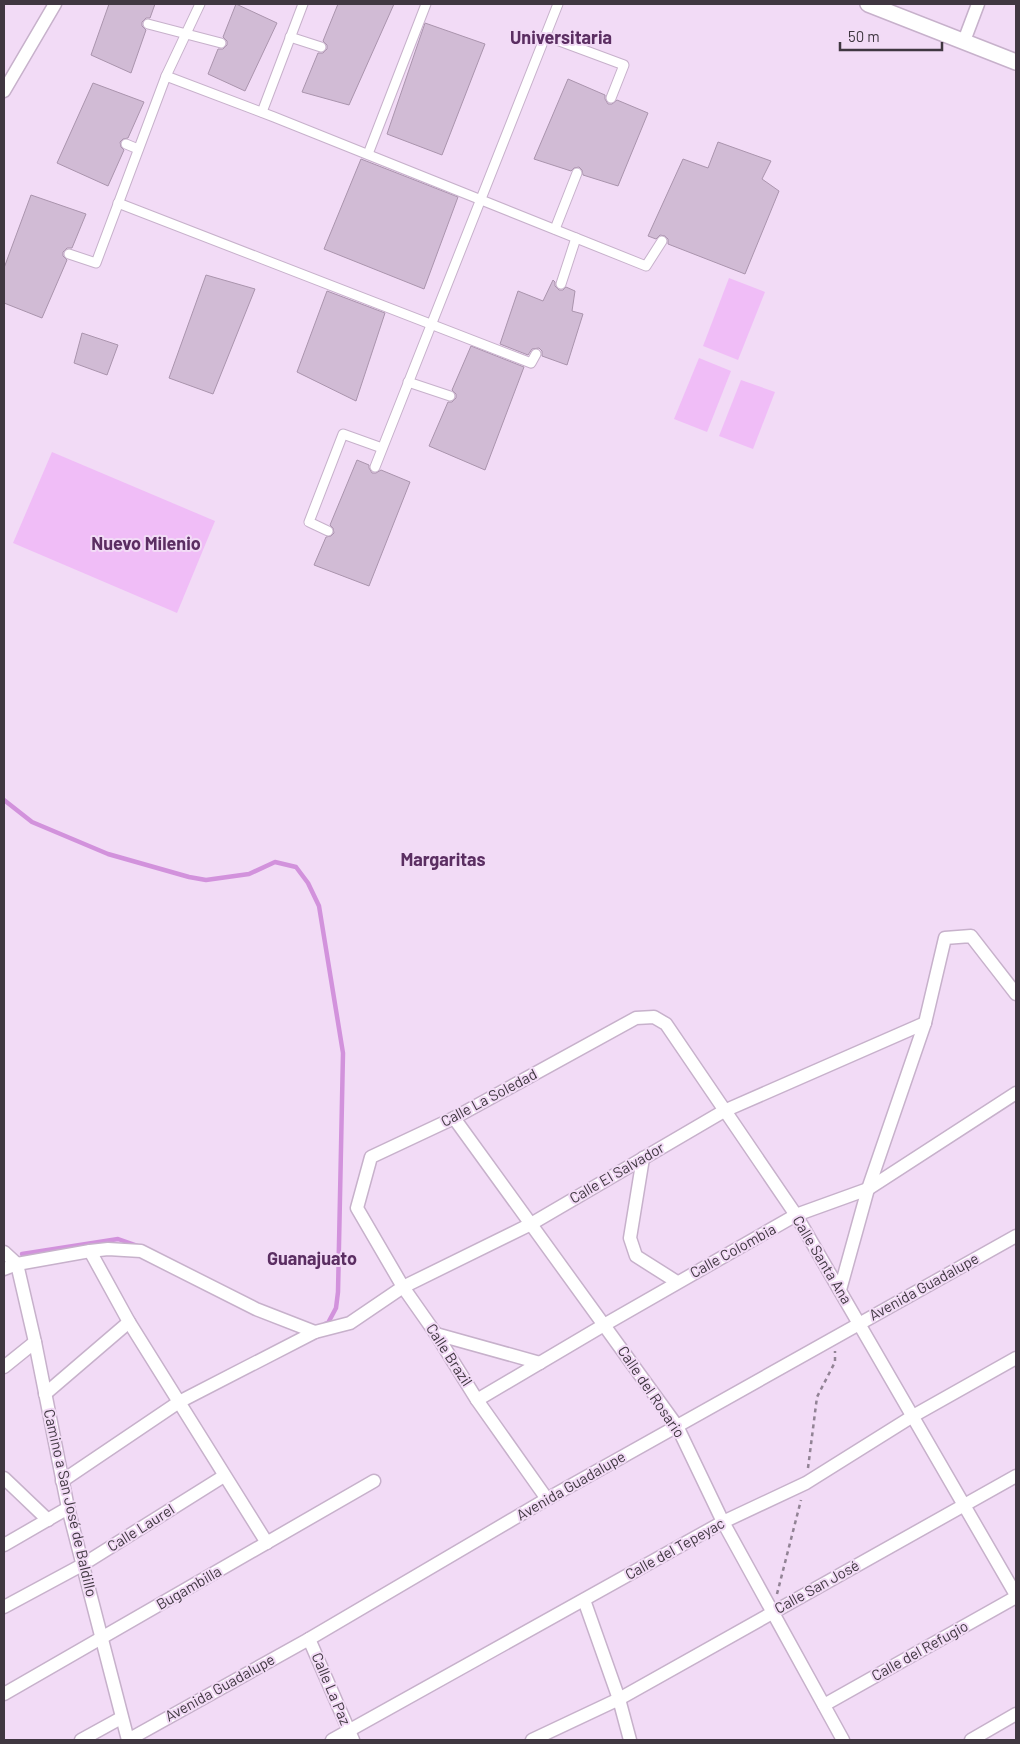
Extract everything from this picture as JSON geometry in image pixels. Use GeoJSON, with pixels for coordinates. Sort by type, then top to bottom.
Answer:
{"type":"FeatureCollection","features":[{"type":"Feature","properties":{"kind":"street"},"geometry":{"type":"LineString","coordinates":[[4,91],[55,4]]}},
{"type":"Feature","properties":{"kind":"street"},"geometry":{"type":"LineString","coordinates":[[69,254],[96,263],[166,76],[200,4]]}},
{"type":"Feature","properties":{"kind":"street"},"geometry":{"type":"LineString","coordinates":[[262,112],[303,4]]}},
{"type":"Feature","properties":{"kind":"street"},"geometry":{"type":"LineString","coordinates":[[368,154],[426,4]]}},
{"type":"Feature","properties":{"kind":"street"},"geometry":{"type":"LineString","coordinates":[[375,467],[558,4]]}},
{"type":"Feature","properties":{"kind":"street"},"geometry":{"type":"LineString","coordinates":[[868,4],[1016,62]]}},
{"type":"Feature","properties":{"kind":"street"},"geometry":{"type":"LineString","coordinates":[[964,41],[978,4]]}},
{"type":"Feature","properties":{"kind":"street"},"geometry":{"type":"LineString","coordinates":[[148,24],[220,43]]}},
{"type":"Feature","properties":{"kind":"street"},"geometry":{"type":"LineString","coordinates":[[546,36],[624,65],[611,98]]}},
{"type":"Feature","properties":{"kind":"street"},"geometry":{"type":"LineString","coordinates":[[290,37],[320,47]]}},
{"type":"Feature","properties":{"kind":"street"},"geometry":{"type":"LineString","coordinates":[[166,76],[262,112],[646,266],[662,242]]}},
{"type":"Feature","properties":{"kind":"street"},"geometry":{"type":"LineString","coordinates":[[126,144],[138,149]]}},
{"type":"Feature","properties":{"kind":"street"},"geometry":{"type":"LineString","coordinates":[[555,229],[578,173]]}},
{"type":"Feature","properties":{"kind":"street"},"geometry":{"type":"LineString","coordinates":[[118,203],[531,363],[536,354]]}},
{"type":"Feature","properties":{"kind":"street"},"geometry":{"type":"LineString","coordinates":[[561,284],[576,238]]}},
{"type":"Feature","properties":{"kind":"street"},"geometry":{"type":"LineString","coordinates":[[408,382],[450,396]]}},
{"type":"Feature","properties":{"kind":"street"},"geometry":{"type":"LineString","coordinates":[[328,530],[309,522],[343,434],[382,448]]}},
{"type":"Feature","properties":{"kind":"street"},"geometry":{"type":"LineString","coordinates":[[840,1290],[868,1189],[925,1023],[945,938],[971,936],[1016,994]]}},
{"type":"Feature","properties":{"kind":"street","name":"Calle Santa Ana"},"geometry":{"type":"LineString","coordinates":[[654,1017],[666,1024],[796,1215],[1016,1596]]}},
{"type":"Feature","properties":{"kind":"street","name":"Calle La Soledad"},"geometry":{"type":"LineString","coordinates":[[357,1208],[371,1157],[454,1118],[636,1018],[654,1017]]}},
{"type":"Feature","properties":{"kind":"street","name":"Calle El Salvador"},"geometry":{"type":"LineString","coordinates":[[62,1481],[178,1402],[315,1332],[350,1323],[403,1287],[531,1224],[724,1111],[925,1023]]}},
{"type":"Feature","properties":{"kind":"street","name":"Calle Colombia"},"geometry":{"type":"LineString","coordinates":[[477,1400],[677,1282],[796,1215],[868,1189],[1016,1093]]}},
{"type":"Feature","properties":{"kind":"street","name":"Calle del Rosario"},"geometry":{"type":"LineString","coordinates":[[454,1118],[677,1426],[723,1522],[843,1740]]}},
{"type":"Feature","properties":{"kind":"street"},"geometry":{"type":"LineString","coordinates":[[644,1158],[630,1238],[636,1256],[677,1282]]}},
{"type":"Feature","properties":{"kind":"street","name":"Calle Brazil"},"geometry":{"type":"LineString","coordinates":[[357,1208],[403,1287],[436,1334],[477,1400],[547,1499]]}},
{"type":"Feature","properties":{"kind":"street","name":"Avenida Guadalupe"},"geometry":{"type":"LineString","coordinates":[[128,1740],[309,1639],[547,1499],[1016,1236]]}},
{"type":"Feature","properties":{"kind":"street"},"geometry":{"type":"LineString","coordinates":[[4,1269],[16,1264],[90,1251],[108,1249],[141,1251],[256,1309],[315,1332]]}},
{"type":"Feature","properties":{"kind":"street"},"geometry":{"type":"LineString","coordinates":[[90,1251],[129,1322],[267,1543]]}},
{"type":"Feature","properties":{"kind":"street"},"geometry":{"type":"LineString","coordinates":[[4,1252],[16,1264]]}},
{"type":"Feature","properties":{"kind":"street","name":"Camino a San José de Baldillo"},"geometry":{"type":"LineString","coordinates":[[16,1264],[35,1342],[68,1508],[128,1740]]}},
{"type":"Feature","properties":{"kind":"street"},"geometry":{"type":"LineString","coordinates":[[45,1394],[129,1322]]}},
{"type":"Feature","properties":{"kind":"street"},"geometry":{"type":"LineString","coordinates":[[436,1334],[540,1363]]}},
{"type":"Feature","properties":{"kind":"street"},"geometry":{"type":"LineString","coordinates":[[4,1367],[35,1342]]}},
{"type":"Feature","properties":{"kind":"street","name":"Calle del Tepeyac"},"geometry":{"type":"LineString","coordinates":[[332,1740],[351,1736],[584,1600],[723,1522],[806,1483],[913,1416],[1016,1358]]}},
{"type":"Feature","properties":{"kind":"street","name":"Calle Laurel"},"geometry":{"type":"LineString","coordinates":[[4,1607],[82,1564],[224,1476]]}},
{"type":"Feature","properties":{"kind":"street","name":"Calle San José"},"geometry":{"type":"LineString","coordinates":[[532,1740],[619,1699],[1016,1476]]}},
{"type":"Feature","properties":{"kind":"street"},"geometry":{"type":"LineString","coordinates":[[4,1478],[48,1520]]}},
{"type":"Feature","properties":{"kind":"street","name":"Bugambilla"},"geometry":{"type":"LineString","coordinates":[[4,1694],[374,1481]]}},
{"type":"Feature","properties":{"kind":"street"},"geometry":{"type":"LineString","coordinates":[[4,1545],[68,1508]]}},
{"type":"Feature","properties":{"kind":"street","name":"Calle del Refugio"},"geometry":{"type":"LineString","coordinates":[[824,1704],[1016,1596]]}},
{"type":"Feature","properties":{"kind":"street"},"geometry":{"type":"LineString","coordinates":[[584,1600],[619,1699],[630,1740]]}},
{"type":"Feature","properties":{"kind":"street","name":"Calle La Paz"},"geometry":{"type":"LineString","coordinates":[[309,1639],[351,1736]]}},
{"type":"Feature","properties":{"kind":"street"},"geometry":{"type":"LineString","coordinates":[[971,1740],[1016,1714]]}},
{"type":"Feature","properties":{"kind":"street"},"geometry":{"type":"LineString","coordinates":[[81,1740],[121,1718]]}},
{"type":"Feature","properties":{"kind":"shaded area"},"geometry":{"type":"Polygon","coordinates":[[[729,278],[765,292],[738,360],[703,346],[729,278]]]}},
{"type":"Feature","properties":{"kind":"shaded area"},"geometry":{"type":"Polygon","coordinates":[[[699,358],[731,371],[707,432],[674,419],[699,358]]]}},
{"type":"Feature","properties":{"kind":"shaded area"},"geometry":{"type":"Polygon","coordinates":[[[741,380],[775,392],[753,449],[719,436],[741,380]]]}},
{"type":"Feature","properties":{"kind":"shaded area"},"geometry":{"type":"Polygon","coordinates":[[[52,452],[215,521],[177,613],[13,543],[52,452]]]}},
{"type":"Feature","properties":{"kind":"building"},"geometry":{"type":"Polygon","coordinates":[[[109,4],[155,4],[150,18],[146,18],[142,22],[142,26],[146,30],[131,73],[91,55],[109,4]]]}},
{"type":"Feature","properties":{"kind":"building"},"geometry":{"type":"Polygon","coordinates":[[[236,4],[277,23],[245,91],[208,74],[218,49],[223,49],[227,45],[227,41],[223,37],[236,4]]]}},
{"type":"Feature","properties":{"kind":"building"},"geometry":{"type":"Polygon","coordinates":[[[338,4],[394,4],[349,105],[302,92],[318,53],[323,53],[327,49],[327,45],[323,41],[338,4]]]}},
{"type":"Feature","properties":{"kind":"building"},"geometry":{"type":"Polygon","coordinates":[[[425,23],[485,44],[442,155],[387,134],[425,23]]]}},
{"type":"Feature","properties":{"kind":"building"},"geometry":{"type":"Polygon","coordinates":[[[568,79],[605,95],[608,104],[612,104],[617,100],[648,113],[618,186],[583,175],[579,167],[571,171],[534,159],[568,79]]]}},
{"type":"Feature","properties":{"kind":"building"},"geometry":{"type":"Polygon","coordinates":[[[93,83],[144,102],[128,138],[120,142],[124,150],[108,186],[57,163],[93,83]]]}},
{"type":"Feature","properties":{"kind":"building"},"geometry":{"type":"Polygon","coordinates":[[[718,142],[771,161],[762,179],[779,191],[745,274],[668,244],[668,239],[665,236],[660,235],[656,239],[648,236],[683,159],[708,168],[718,142]]]}},
{"type":"Feature","properties":{"kind":"building"},"geometry":{"type":"Polygon","coordinates":[[[361,159],[458,197],[424,289],[324,249],[361,159]]]}},
{"type":"Feature","properties":{"kind":"building"},"geometry":{"type":"Polygon","coordinates":[[[31,195],[86,214],[72,248],[67,248],[63,252],[63,256],[67,260],[42,318],[4,303],[4,268],[31,195]]]}},
{"type":"Feature","properties":{"kind":"building"},"geometry":{"type":"Polygon","coordinates":[[[206,275],[255,289],[213,394],[169,378],[206,275]]]}},
{"type":"Feature","properties":{"kind":"building"},"geometry":{"type":"Polygon","coordinates":[[[553,280],[559,290],[563,290],[566,287],[575,291],[572,311],[583,314],[567,365],[542,356],[542,351],[539,348],[532,349],[528,355],[500,344],[518,291],[543,301],[553,280]]]}},
{"type":"Feature","properties":{"kind":"building"},"geometry":{"type":"Polygon","coordinates":[[[327,291],[385,313],[356,401],[297,372],[327,291]]]}},
{"type":"Feature","properties":{"kind":"building"},"geometry":{"type":"Polygon","coordinates":[[[82,333],[118,345],[107,375],[74,363],[82,333]]]}},
{"type":"Feature","properties":{"kind":"building"},"geometry":{"type":"Polygon","coordinates":[[[471,346],[524,367],[485,470],[429,446],[448,402],[452,402],[456,398],[456,394],[452,390],[471,346]]]}},
{"type":"Feature","properties":{"kind":"building"},"geometry":{"type":"Polygon","coordinates":[[[357,460],[369,465],[372,473],[381,470],[410,482],[369,586],[314,565],[326,537],[334,533],[330,525],[357,460]]]}},
{"type":"Feature","properties":{"kind":"waterway"},"geometry":{"type":"LineString","coordinates":[[4,800],[32,822],[108,854],[189,877],[206,880],[249,874],[275,862],[296,867],[308,883],[319,906],[343,1053],[338,1292],[336,1308],[328,1323],[325,1324]]}},
{"type":"Feature","properties":{"kind":"waterway"},"geometry":{"type":"LineString","coordinates":[[22,1254],[118,1239],[138,1246]]}},
{"type":"Feature","properties":{"kind":"district","name":"Universitaria"},"geometry":{"type":"Point","coordinates":[561,38]}},
{"type":"Feature","properties":{"kind":"district","name":"Nuevo Milenio"},"geometry":{"type":"Point","coordinates":[146,544]}},
{"type":"Feature","properties":{"kind":"district","name":"Margaritas"},"geometry":{"type":"Point","coordinates":[443,860]}},
{"type":"Feature","properties":{"kind":"district","name":"Guanajuato"},"geometry":{"type":"Point","coordinates":[312,1259]}}]}
